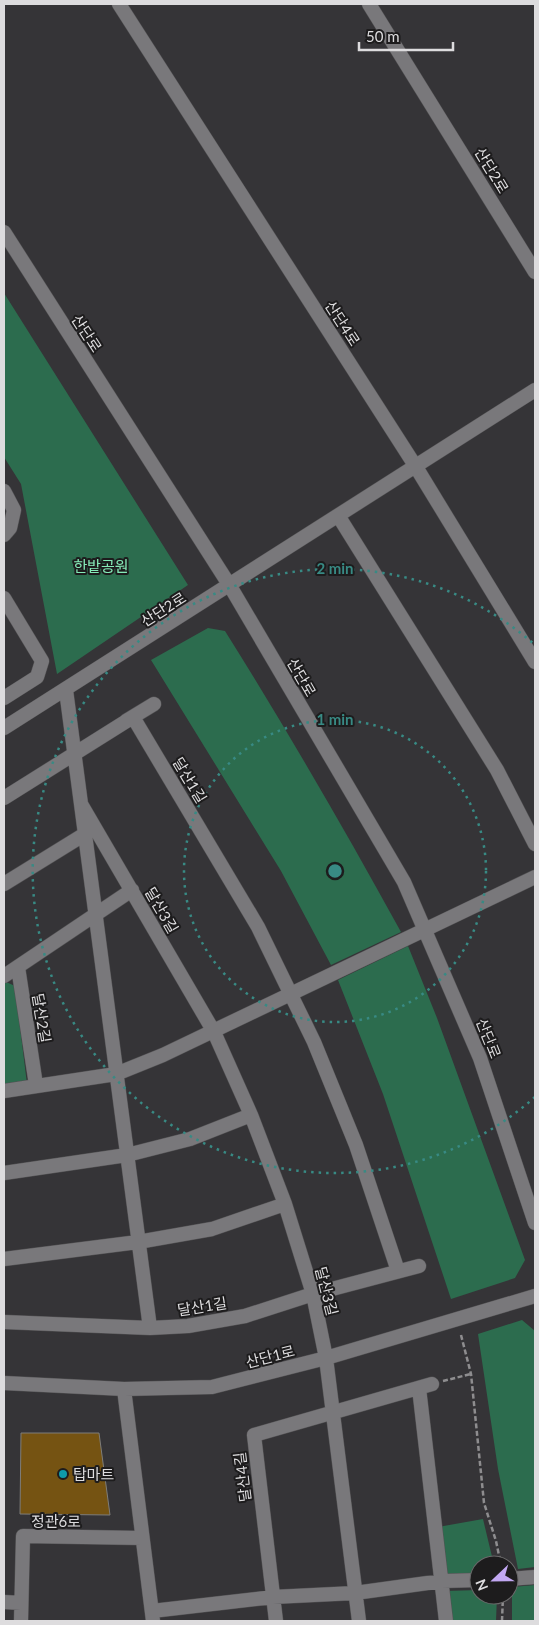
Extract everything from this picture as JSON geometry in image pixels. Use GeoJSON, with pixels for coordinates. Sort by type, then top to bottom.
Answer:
{"type":"FeatureCollection","features":[{"type":"Feature","properties":{"kind":"street","name":"산단4로"},"geometry":{"type":"LineString","coordinates":[[119,4],[416,467],[535,662]]}},
{"type":"Feature","properties":{"kind":"street","name":"산단2로"},"geometry":{"type":"LineString","coordinates":[[369,4],[535,272]]}},
{"type":"Feature","properties":{"kind":"street","name":"산단로"},"geometry":{"type":"LineString","coordinates":[[4,232],[230,586],[404,882],[480,1058],[535,1222]]}},
{"type":"Feature","properties":{"kind":"street","name":"산단2로"},"geometry":{"type":"LineString","coordinates":[[4,728],[339,517],[535,390]]}},
{"type":"Feature","properties":{"kind":"street"},"geometry":{"type":"LineString","coordinates":[[4,491],[14,510],[10,528],[4,536]]}},
{"type":"Feature","properties":{"kind":"street"},"geometry":{"type":"LineString","coordinates":[[339,517],[497,770],[535,844]]}},
{"type":"Feature","properties":{"kind":"street"},"geometry":{"type":"LineString","coordinates":[[4,598],[42,661],[38,677],[4,698]]}},
{"type":"Feature","properties":{"kind":"street"},"geometry":{"type":"LineString","coordinates":[[66,690],[150,1328]]}},
{"type":"Feature","properties":{"kind":"street"},"geometry":{"type":"LineString","coordinates":[[4,798],[154,704]]}},
{"type":"Feature","properties":{"kind":"street","name":"달산1길"},"geometry":{"type":"LineString","coordinates":[[122,724],[133,717],[253,919],[314,1042],[356,1145],[398,1271]]}},
{"type":"Feature","properties":{"kind":"street","name":"달산3길"},"geometry":{"type":"LineString","coordinates":[[81,804],[214,1032],[251,1114],[285,1204],[313,1294],[326,1358],[332,1412]]}},
{"type":"Feature","properties":{"kind":"street"},"geometry":{"type":"LineString","coordinates":[[4,884],[85,834]]}},
{"type":"Feature","properties":{"kind":"street"},"geometry":{"type":"LineString","coordinates":[[4,1091],[116,1074],[214,1032],[535,877]]}},
{"type":"Feature","properties":{"kind":"street"},"geometry":{"type":"LineString","coordinates":[[4,976],[132,890]]}},
{"type":"Feature","properties":{"kind":"street","name":"달산2길"},"geometry":{"type":"LineString","coordinates":[[18,967],[36,1085]]}},
{"type":"Feature","properties":{"kind":"street"},"geometry":{"type":"LineString","coordinates":[[4,1172],[127,1155],[190,1138],[251,1114]]}},
{"type":"Feature","properties":{"kind":"street"},"geometry":{"type":"LineString","coordinates":[[4,1259],[138,1242],[212,1229],[285,1204]]}},
{"type":"Feature","properties":{"kind":"street","name":"달산1길"},"geometry":{"type":"LineString","coordinates":[[4,1322],[150,1328],[188,1326],[245,1316],[313,1294],[419,1266]]}},
{"type":"Feature","properties":{"kind":"street","name":"산단1로"},"geometry":{"type":"LineString","coordinates":[[4,1383],[124,1389],[212,1387],[326,1358],[535,1296]]}},
{"type":"Feature","properties":{"kind":"street"},"geometry":{"type":"LineString","coordinates":[[426,1386],[446,1621]]}},
{"type":"Feature","properties":{"kind":"street","name":"달산4길"},"geometry":{"type":"LineString","coordinates":[[276,1621],[254,1435],[426,1386]]}},
{"type":"Feature","properties":{"kind":"street"},"geometry":{"type":"LineString","coordinates":[[124,1389],[152,1616],[273,1597],[355,1593],[442,1581],[469,1580]]}},
{"type":"Feature","properties":{"kind":"street"},"geometry":{"type":"LineString","coordinates":[[332,1412],[359,1621]]}},
{"type":"Feature","properties":{"kind":"street","name":"정관6로"},"geometry":{"type":"LineString","coordinates":[[21,1621],[23,1536],[142,1538]]}},
{"type":"Feature","properties":{"kind":"street"},"geometry":{"type":"LineString","coordinates":[[519,1578],[535,1577]]}},
{"type":"Feature","properties":{"kind":"street"},"geometry":{"type":"LineString","coordinates":[[4,1602],[21,1603]]}},
{"type":"Feature","properties":{"kind":"path"},"geometry":{"type":"LineString","coordinates":[[461,1336],[471,1374],[484,1503],[499,1555]]}},
{"type":"Feature","properties":{"kind":"path"},"geometry":{"type":"LineString","coordinates":[[426,1386],[471,1374]]}},
{"type":"Feature","properties":{"kind":"path"},"geometry":{"type":"LineString","coordinates":[[502,1621],[503,1605]]}},
{"type":"Feature","properties":{"kind":"green space","name":"한밭공원"},"geometry":{"type":"Polygon","coordinates":[[[4,293],[188,585],[57,674],[21,484],[4,457],[4,293]]]}},
{"type":"Feature","properties":{"kind":"green space"},"geometry":{"type":"Polygon","coordinates":[[[208,628],[225,631],[315,780],[401,932],[331,965],[281,871],[151,660],[208,628]]]}},
{"type":"Feature","properties":{"kind":"green space"},"geometry":{"type":"Polygon","coordinates":[[[408,946],[437,1018],[525,1260],[515,1278],[451,1299],[383,1094],[338,980],[408,946]]]}},
{"type":"Feature","properties":{"kind":"green space"},"geometry":{"type":"Polygon","coordinates":[[[4,981],[15,986],[27,1084],[4,1087],[4,981]]]}},
{"type":"Feature","properties":{"kind":"green space"},"geometry":{"type":"Polygon","coordinates":[[[522,1320],[535,1331],[535,1567],[519,1569],[519,1555],[515,1555],[498,1469],[478,1334],[522,1320]]]}},
{"type":"Feature","properties":{"kind":"green space"},"geometry":{"type":"Polygon","coordinates":[[[483,1519],[492,1555],[469,1555],[469,1575],[442,1576],[438,1527],[483,1519]]]}},
{"type":"Feature","properties":{"kind":"green space"},"geometry":{"type":"Polygon","coordinates":[[[535,1585],[535,1621],[512,1621],[512,1605],[519,1605],[519,1586],[535,1585]]]}},
{"type":"Feature","properties":{"kind":"green space"},"geometry":{"type":"Polygon","coordinates":[[[469,1590],[469,1605],[497,1605],[496,1621],[449,1621],[445,1591],[469,1590]]]}},
{"type":"Feature","properties":{"kind":"building","name":"탑마트"},"geometry":{"type":"Polygon","coordinates":[[[21,1433],[99,1433],[110,1515],[20,1514],[21,1433]]]}},
{"type":"Feature","properties":{"kind":"place","name":"탑마트"},"geometry":{"type":"Point","coordinates":[63,1474]}}]}
